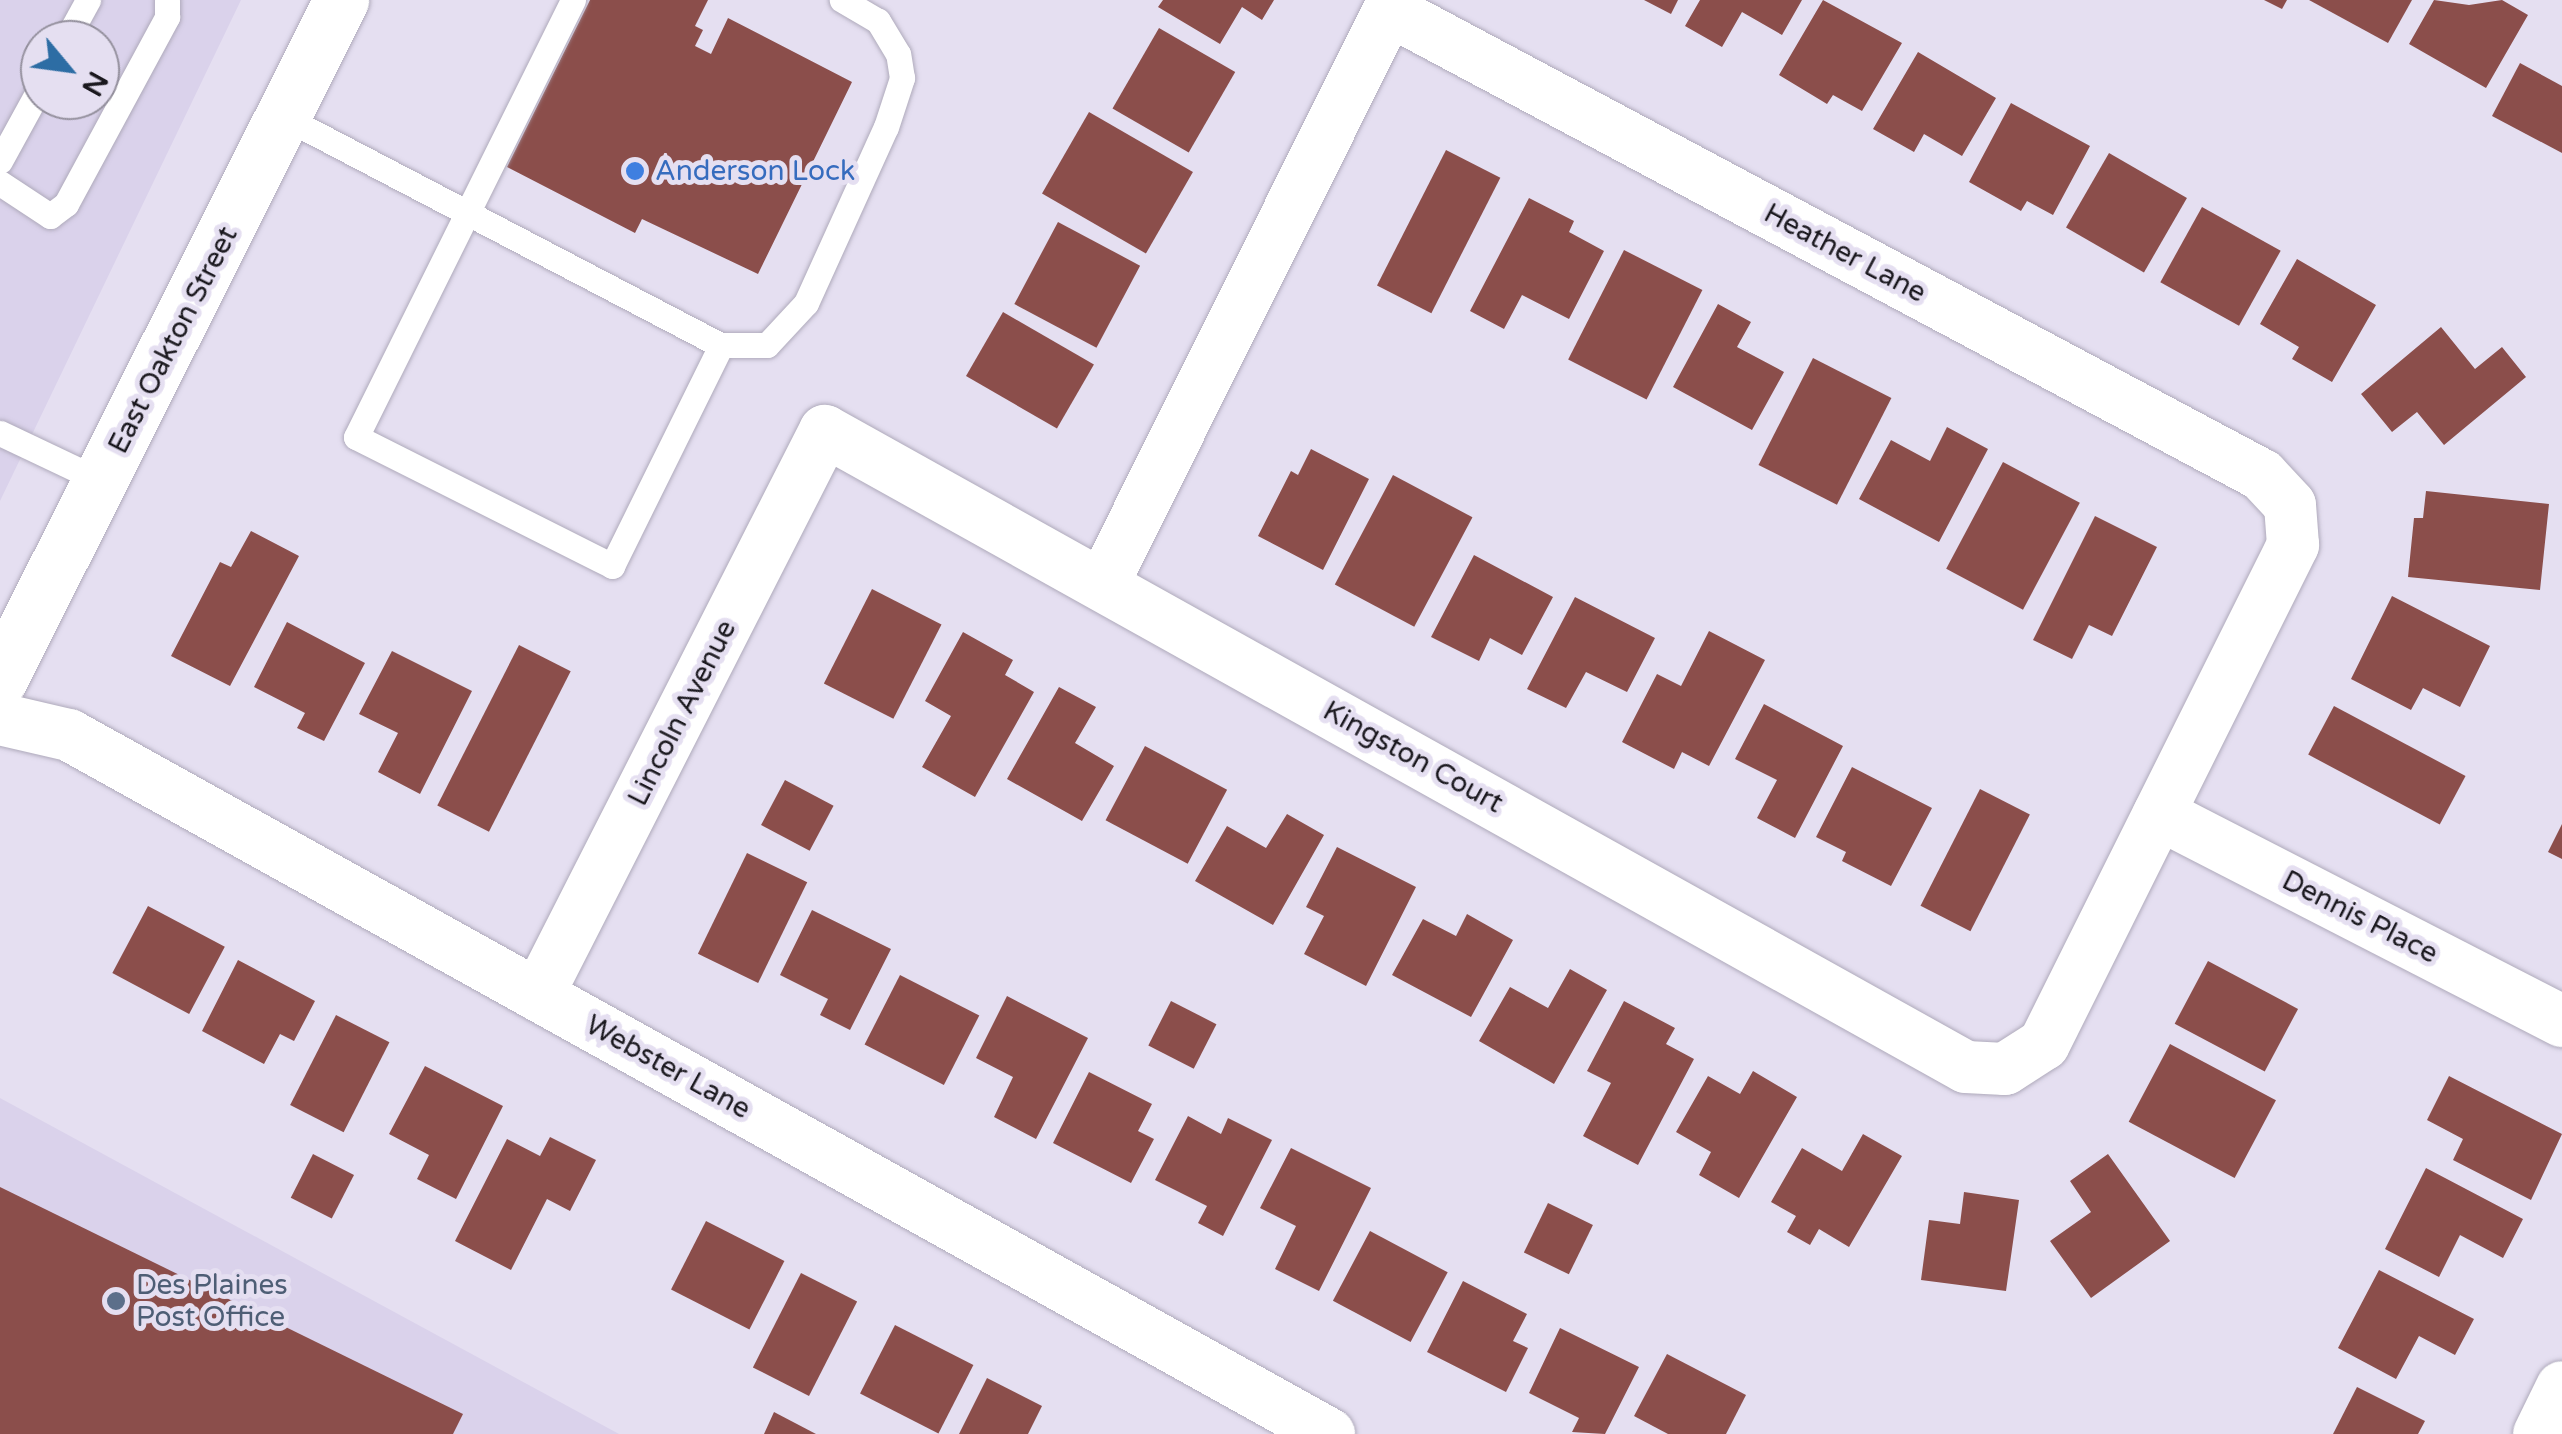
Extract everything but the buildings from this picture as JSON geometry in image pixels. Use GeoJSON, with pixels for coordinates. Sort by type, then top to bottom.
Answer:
{"type":"FeatureCollection","features":[{"type":"Feature","properties":{"kind":"main road","name":"East Oakton Street"},"geometry":{"type":"LineString","coordinates":[[0,678],[284,117],[331,3]]}},
{"type":"Feature","properties":{"kind":"street","name":"Heather Lane"},"geometry":{"type":"LineString","coordinates":[[1103,584],[1389,10],[2262,476],[2290,505],[2293,545],[2044,1044],[2004,1070]]}},
{"type":"Feature","properties":{"kind":"street","name":"Kingston Court"},"geometry":{"type":"LineString","coordinates":[[825,431],[1966,1067],[2004,1070]]}},
{"type":"Feature","properties":{"kind":"street","name":"Lincoln Avenue"},"geometry":{"type":"LineString","coordinates":[[538,996],[825,431]]}},
{"type":"Feature","properties":{"kind":"street","name":"Webster Lane"},"geometry":{"type":"LineString","coordinates":[[0,719],[69,735],[1330,1434]]}},
{"type":"Feature","properties":{"kind":"street","name":"Dennis Place"},"geometry":{"type":"LineString","coordinates":[[2158,814],[2562,1021]]}},
{"type":"Feature","properties":{"kind":"street"},"geometry":{"type":"LineString","coordinates":[[2539,1434],[2562,1387]]}},
{"type":"Feature","properties":{"kind":"lane"},"geometry":{"type":"LineString","coordinates":[[0,183],[50,216],[66,204],[167,16],[167,0]]}},
{"type":"Feature","properties":{"kind":"lane"},"geometry":{"type":"LineString","coordinates":[[573,0],[356,437],[612,566],[721,344]]}},
{"type":"Feature","properties":{"kind":"lane"},"geometry":{"type":"LineString","coordinates":[[284,117],[721,344],[767,345],[796,317],[832,254],[902,78],[890,36],[842,0]]}},
{"type":"Feature","properties":{"kind":"lane"},"geometry":{"type":"LineString","coordinates":[[0,161],[22,120]]}},
{"type":"Feature","properties":{"kind":"lane"},"geometry":{"type":"LineString","coordinates":[[0,433],[101,481]]}},
{"type":"Feature","properties":{"kind":"shaded area"},"geometry":{"type":"Polygon","coordinates":[[[0,0],[241,0],[0,501],[0,0]]]}},
{"type":"Feature","properties":{"kind":"shaded area"},"geometry":{"type":"Polygon","coordinates":[[[0,1098],[619,1434],[0,1434],[0,1098]]]}},
{"type":"Feature","properties":{"kind":"place","name":"Anderson Lock"},"geometry":{"type":"Point","coordinates":[635,171]}},
{"type":"Feature","properties":{"kind":"place","name":"Des Plaines Post Office"},"geometry":{"type":"Point","coordinates":[116,1301]}}]}
